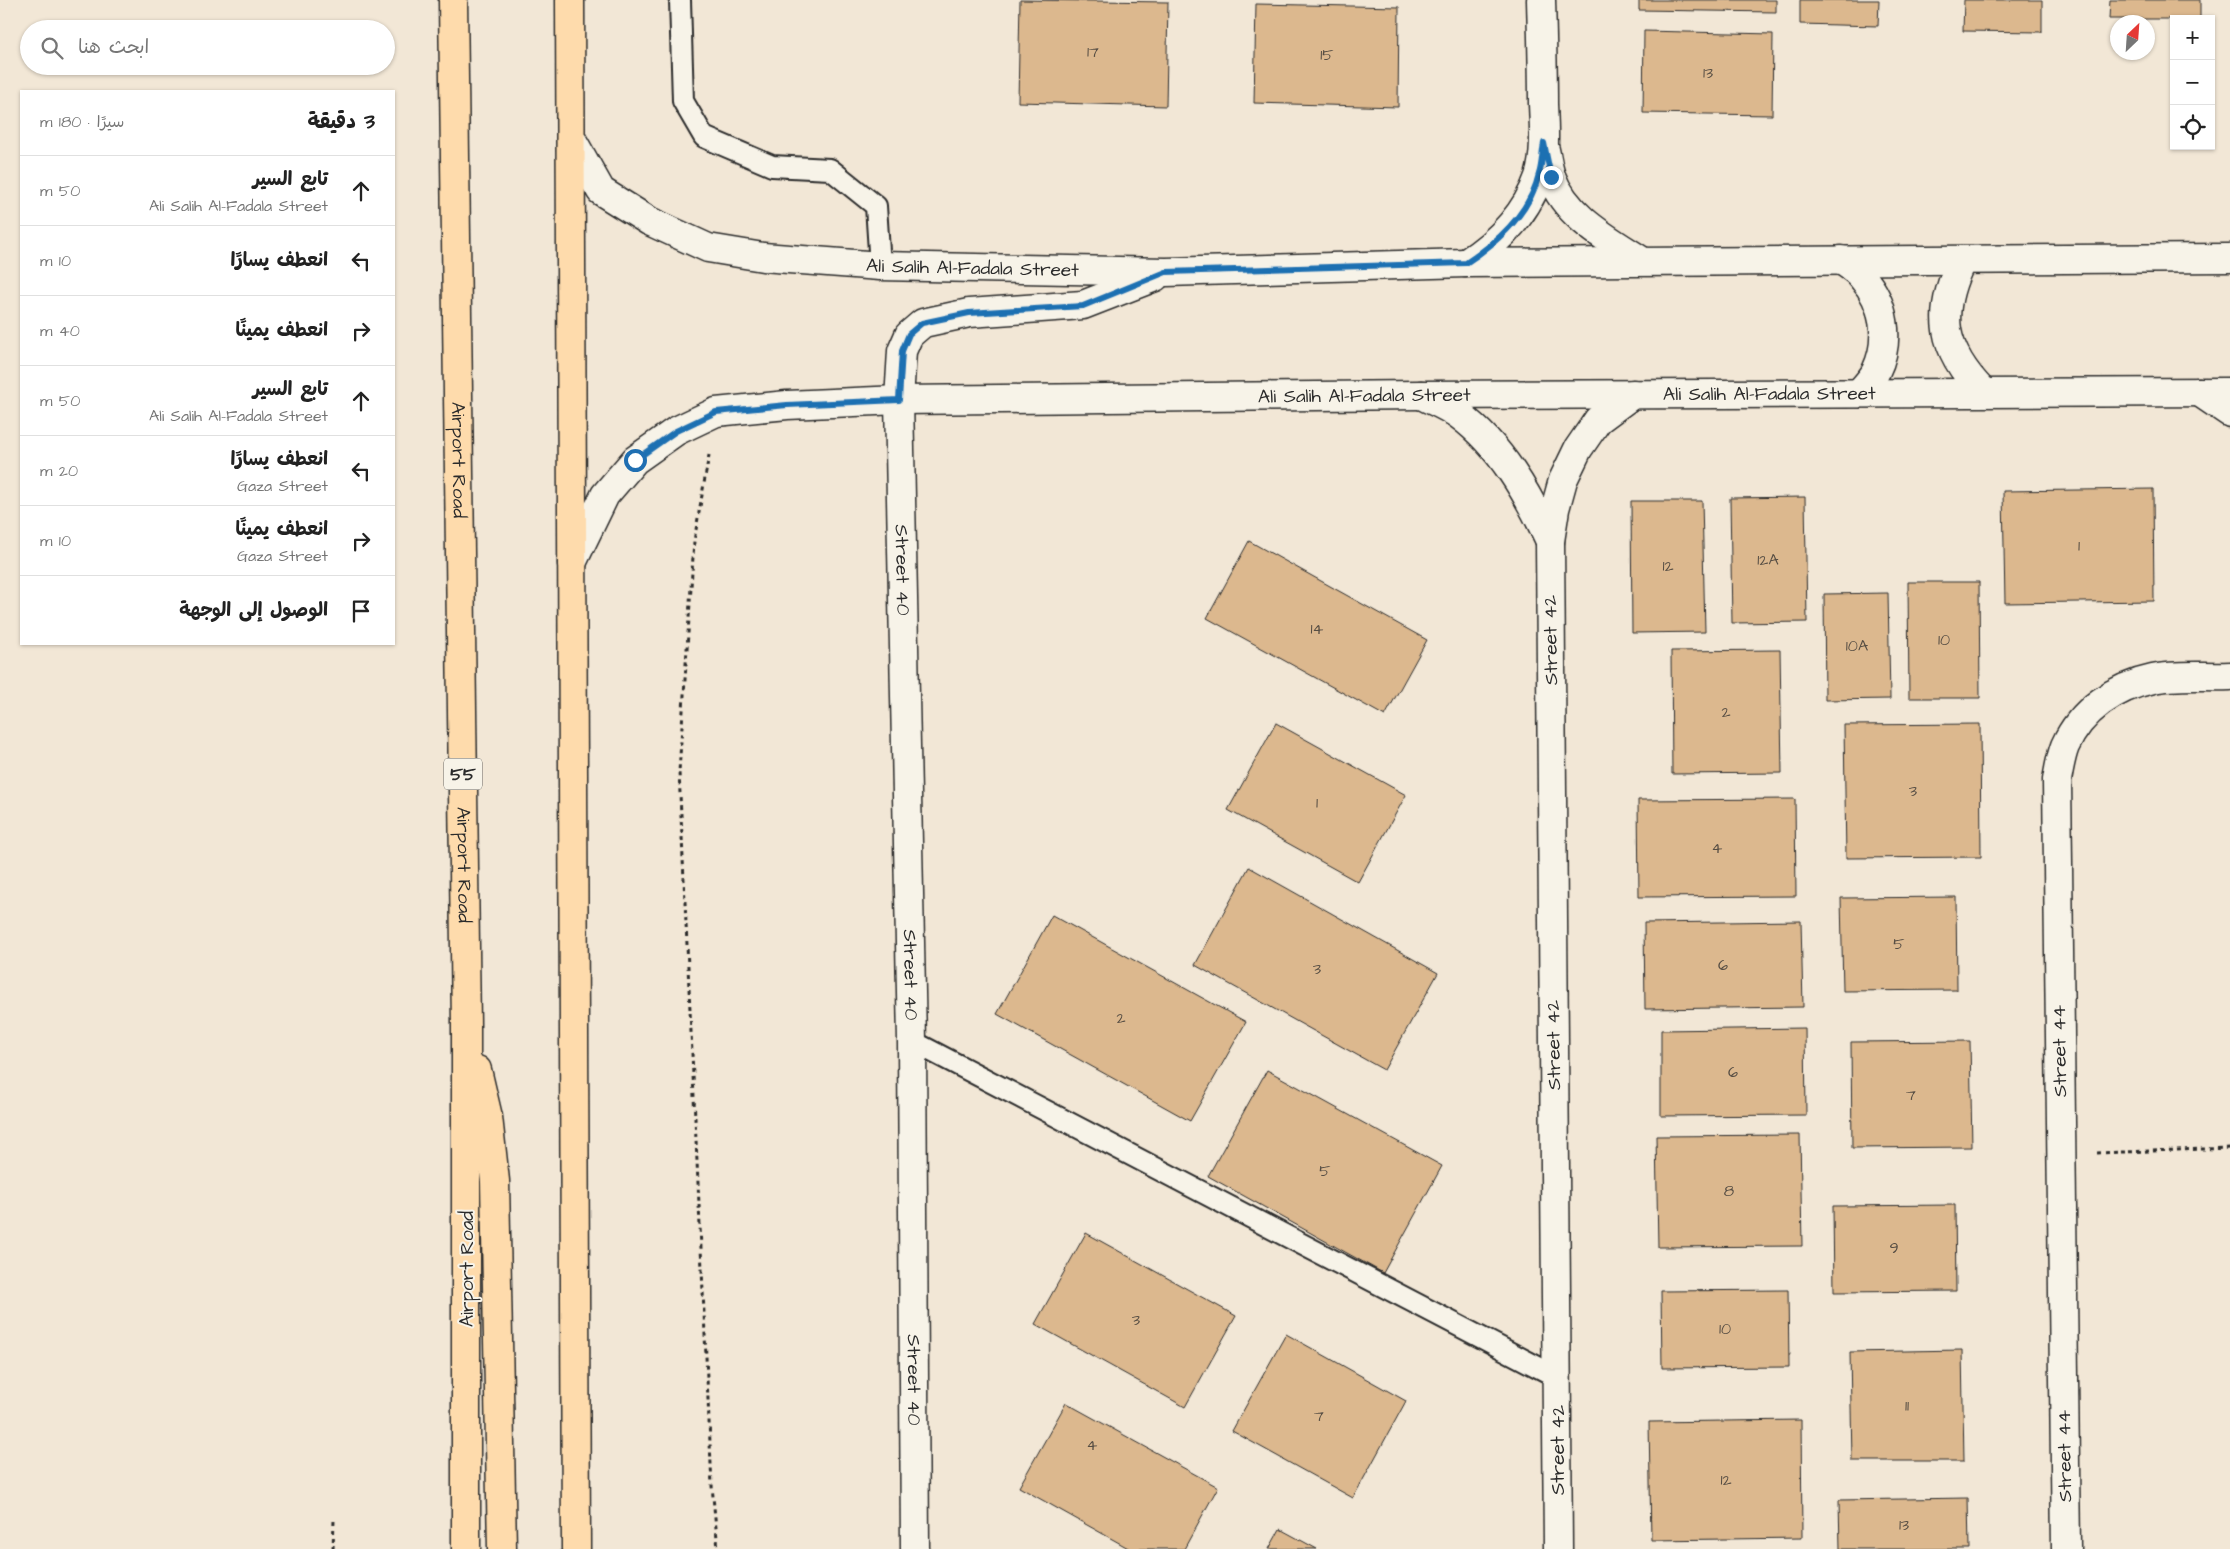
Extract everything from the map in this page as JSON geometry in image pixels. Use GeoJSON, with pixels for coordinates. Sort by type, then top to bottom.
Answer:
{"type":"FeatureCollection","features":[{"type":"Feature","properties":{"kind":"highway","name":"Airport Road"},"geometry":{"type":"LineString","coordinates":[[453,0],[466,1027],[466,1549]]}},
{"type":"Feature","properties":{"kind":"highway"},"geometry":{"type":"LineString","coordinates":[[570,0],[576,1549]]}},
{"type":"Feature","properties":{"kind":"highway"},"geometry":{"type":"LineString","coordinates":[[466,1027],[488,1117],[495,1180],[502,1549]]}},
{"type":"Feature","properties":{"kind":"street"},"geometry":{"type":"LineString","coordinates":[[1466,263],[1504,234],[1524,207],[1539,176],[1544,143],[1541,0]]}},
{"type":"Feature","properties":{"kind":"street","name":"Ali Salih Al-Fadala Street"},"geometry":{"type":"LineString","coordinates":[[571,138],[601,191],[649,221],[708,248],[763,257],[880,266],[1166,272],[1466,263],[2230,258]]}},
{"type":"Feature","properties":{"kind":"street"},"geometry":{"type":"LineString","coordinates":[[1544,143],[1551,177],[1571,209],[1600,235],[1642,262]]}},
{"type":"Feature","properties":{"kind":"street"},"geometry":{"type":"LineString","coordinates":[[1841,260],[1861,276],[1876,297],[1884,322],[1884,348],[1875,372],[1860,393]]}},
{"type":"Feature","properties":{"kind":"street"},"geometry":{"type":"LineString","coordinates":[[1962,260],[1952,281],[1946,306],[1947,330],[1953,353],[1966,374],[1983,392]]}},
{"type":"Feature","properties":{"kind":"street","name":"Street 40"},"geometry":{"type":"LineString","coordinates":[[915,1549],[912,1041],[899,400],[902,351],[909,334],[922,323],[969,313],[1083,306],[1166,272]]}},
{"type":"Feature","properties":{"kind":"street"},"geometry":{"type":"LineString","coordinates":[[2199,392],[2230,413]]}},
{"type":"Feature","properties":{"kind":"street","name":"Ali Salih Al-Fadala Street"},"geometry":{"type":"LineString","coordinates":[[572,563],[605,495],[635,460],[676,431],[716,412],[787,405],[899,400],[1421,395],[2230,392]]}},
{"type":"Feature","properties":{"kind":"street","name":"Street 42"},"geometry":{"type":"LineString","coordinates":[[1558,1549],[1550,541],[1555,509],[1563,480],[1578,449],[1598,420],[1633,394]]}},
{"type":"Feature","properties":{"kind":"street","name":"Street 42"},"geometry":{"type":"LineString","coordinates":[[1421,395],[1458,414],[1486,440],[1517,479],[1536,511],[1550,541]]}},
{"type":"Feature","properties":{"kind":"street","name":"Street 44"},"geometry":{"type":"LineString","coordinates":[[2066,1549],[2057,780],[2065,748],[2078,723],[2096,704],[2123,688],[2154,679],[2230,676]]}},
{"type":"Feature","properties":{"kind":"lane"},"geometry":{"type":"LineString","coordinates":[[680,0],[683,101],[704,137],[772,166],[830,170],[876,206],[880,266]]}},
{"type":"Feature","properties":{"kind":"lane"},"geometry":{"type":"LineString","coordinates":[[912,1041],[1557,1377]]}},
{"type":"Feature","properties":{"kind":"path"},"geometry":{"type":"LineString","coordinates":[[716,412],[694,541],[679,772],[711,1466],[718,1549]]}},
{"type":"Feature","properties":{"kind":"path"},"geometry":{"type":"LineString","coordinates":[[2062,1155],[2230,1148]]}},
{"type":"Feature","properties":{"kind":"path"},"geometry":{"type":"LineString","coordinates":[[333,1549],[334,1520]]}},
{"type":"Feature","properties":{"kind":"building"},"geometry":{"type":"Polygon","coordinates":[[[1020,0],[1168,2],[1166,106],[1018,102],[1020,0]]]}},
{"type":"Feature","properties":{"kind":"building"},"geometry":{"type":"Polygon","coordinates":[[[1639,0],[1776,0],[1776,12],[1639,10],[1639,0]]]}},
{"type":"Feature","properties":{"kind":"building"},"geometry":{"type":"Polygon","coordinates":[[[1800,0],[1879,0],[1878,26],[1800,24],[1800,0]]]}},
{"type":"Feature","properties":{"kind":"building"},"geometry":{"type":"Polygon","coordinates":[[[1964,0],[2042,0],[2042,32],[1963,31],[1964,0]]]}},
{"type":"Feature","properties":{"kind":"building"},"geometry":{"type":"Polygon","coordinates":[[[2110,0],[2200,0],[2200,15],[2170,15],[2170,19],[2155,19],[2155,15],[2110,15],[2109,19],[2110,0]]]}},
{"type":"Feature","properties":{"kind":"building"},"geometry":{"type":"Polygon","coordinates":[[[1256,4],[1399,7],[1398,107],[1254,103],[1256,4]]]}},
{"type":"Feature","properties":{"kind":"building"},"geometry":{"type":"Polygon","coordinates":[[[1644,31],[1773,34],[1772,115],[1643,113],[1644,31]]]}},
{"type":"Feature","properties":{"kind":"building"},"geometry":{"type":"Polygon","coordinates":[[[2153,489],[2154,601],[2005,603],[2003,491],[2153,489]]]}},
{"type":"Feature","properties":{"kind":"building"},"geometry":{"type":"Polygon","coordinates":[[[1805,497],[1807,622],[1732,623],[1730,498],[1805,497]]]}},
{"type":"Feature","properties":{"kind":"building"},"geometry":{"type":"Polygon","coordinates":[[[1631,501],[1702,501],[1705,632],[1632,633],[1631,501]]]}},
{"type":"Feature","properties":{"kind":"building"},"geometry":{"type":"Polygon","coordinates":[[[1249,541],[1427,640],[1385,716],[1207,618],[1249,541]]]}},
{"type":"Feature","properties":{"kind":"building"},"geometry":{"type":"Polygon","coordinates":[[[1908,582],[1979,582],[1980,698],[1909,698],[1908,582]]]}},
{"type":"Feature","properties":{"kind":"building"},"geometry":{"type":"Polygon","coordinates":[[[1888,593],[1890,699],[1825,700],[1824,594],[1888,593]]]}},
{"type":"Feature","properties":{"kind":"building"},"geometry":{"type":"Polygon","coordinates":[[[1780,650],[1782,773],[1672,774],[1671,651],[1780,650]]]}},
{"type":"Feature","properties":{"kind":"building"},"geometry":{"type":"Polygon","coordinates":[[[1276,723],[1406,795],[1358,882],[1228,810],[1276,723]]]}},
{"type":"Feature","properties":{"kind":"building"},"geometry":{"type":"Polygon","coordinates":[[[1980,724],[1981,857],[1846,858],[1844,725],[1980,724]]]}},
{"type":"Feature","properties":{"kind":"building"},"geometry":{"type":"Polygon","coordinates":[[[1795,799],[1796,896],[1639,897],[1638,800],[1795,799]]]}},
{"type":"Feature","properties":{"kind":"building"},"geometry":{"type":"Polygon","coordinates":[[[1249,867],[1438,973],[1384,1070],[1195,965],[1249,867]]]}},
{"type":"Feature","properties":{"kind":"building"},"geometry":{"type":"Polygon","coordinates":[[[1956,897],[1957,990],[1843,991],[1841,898],[1956,897]]]}},
{"type":"Feature","properties":{"kind":"building"},"geometry":{"type":"Polygon","coordinates":[[[1052,915],[1246,1022],[1190,1121],[997,1014],[1052,915]]]}},
{"type":"Feature","properties":{"kind":"building"},"geometry":{"type":"Polygon","coordinates":[[[1801,921],[1803,1007],[1645,1009],[1644,923],[1801,921]]]}},
{"type":"Feature","properties":{"kind":"building"},"geometry":{"type":"Polygon","coordinates":[[[1805,1028],[1806,1115],[1661,1116],[1661,1030],[1805,1028]]]}},
{"type":"Feature","properties":{"kind":"building"},"geometry":{"type":"Polygon","coordinates":[[[1970,1041],[1972,1147],[1852,1148],[1851,1042],[1970,1041]]]}},
{"type":"Feature","properties":{"kind":"building"},"geometry":{"type":"Polygon","coordinates":[[[1267,1070],[1442,1166],[1383,1273],[1208,1176],[1267,1070]]]}},
{"type":"Feature","properties":{"kind":"building"},"geometry":{"type":"Polygon","coordinates":[[[1800,1135],[1802,1246],[1658,1247],[1656,1136],[1800,1135]]]}},
{"type":"Feature","properties":{"kind":"building"},"geometry":{"type":"Polygon","coordinates":[[[1955,1205],[1956,1291],[1834,1292],[1833,1206],[1955,1205]]]}},
{"type":"Feature","properties":{"kind":"building"},"geometry":{"type":"Polygon","coordinates":[[[1086,1233],[1236,1316],[1185,1407],[1035,1324],[1086,1233]]]}},
{"type":"Feature","properties":{"kind":"building"},"geometry":{"type":"Polygon","coordinates":[[[1788,1290],[1789,1367],[1662,1368],[1661,1291],[1788,1290]]]}},
{"type":"Feature","properties":{"kind":"building"},"geometry":{"type":"Polygon","coordinates":[[[1286,1334],[1406,1401],[1353,1498],[1232,1431],[1286,1334]]]}},
{"type":"Feature","properties":{"kind":"building"},"geometry":{"type":"Polygon","coordinates":[[[1962,1350],[1964,1461],[1852,1461],[1850,1352],[1962,1350]]]}},
{"type":"Feature","properties":{"kind":"building"},"geometry":{"type":"Polygon","coordinates":[[[1066,1403],[1218,1487],[1184,1549],[1130,1549],[1019,1487],[1066,1403]]]}},
{"type":"Feature","properties":{"kind":"building"},"geometry":{"type":"Polygon","coordinates":[[[1801,1420],[1802,1538],[1651,1540],[1649,1422],[1801,1420]]]}},
{"type":"Feature","properties":{"kind":"building"},"geometry":{"type":"Polygon","coordinates":[[[1968,1498],[1969,1549],[1840,1549],[1839,1500],[1968,1498]]]}},
{"type":"Feature","properties":{"kind":"building"},"geometry":{"type":"Polygon","coordinates":[[[1280,1529],[1317,1549],[1269,1549],[1280,1529]]]}},
{"type":"Feature","properties":{"kind":"route"},"geometry":{"type":"LineString","coordinates":[[635,460],[676,431],[716,412],[787,405],[899,400],[902,351],[909,334],[922,323],[969,313],[1083,306],[1166,272],[1466,263],[1504,234],[1524,207],[1539,176],[1544,143],[1551,177]]}}]}
